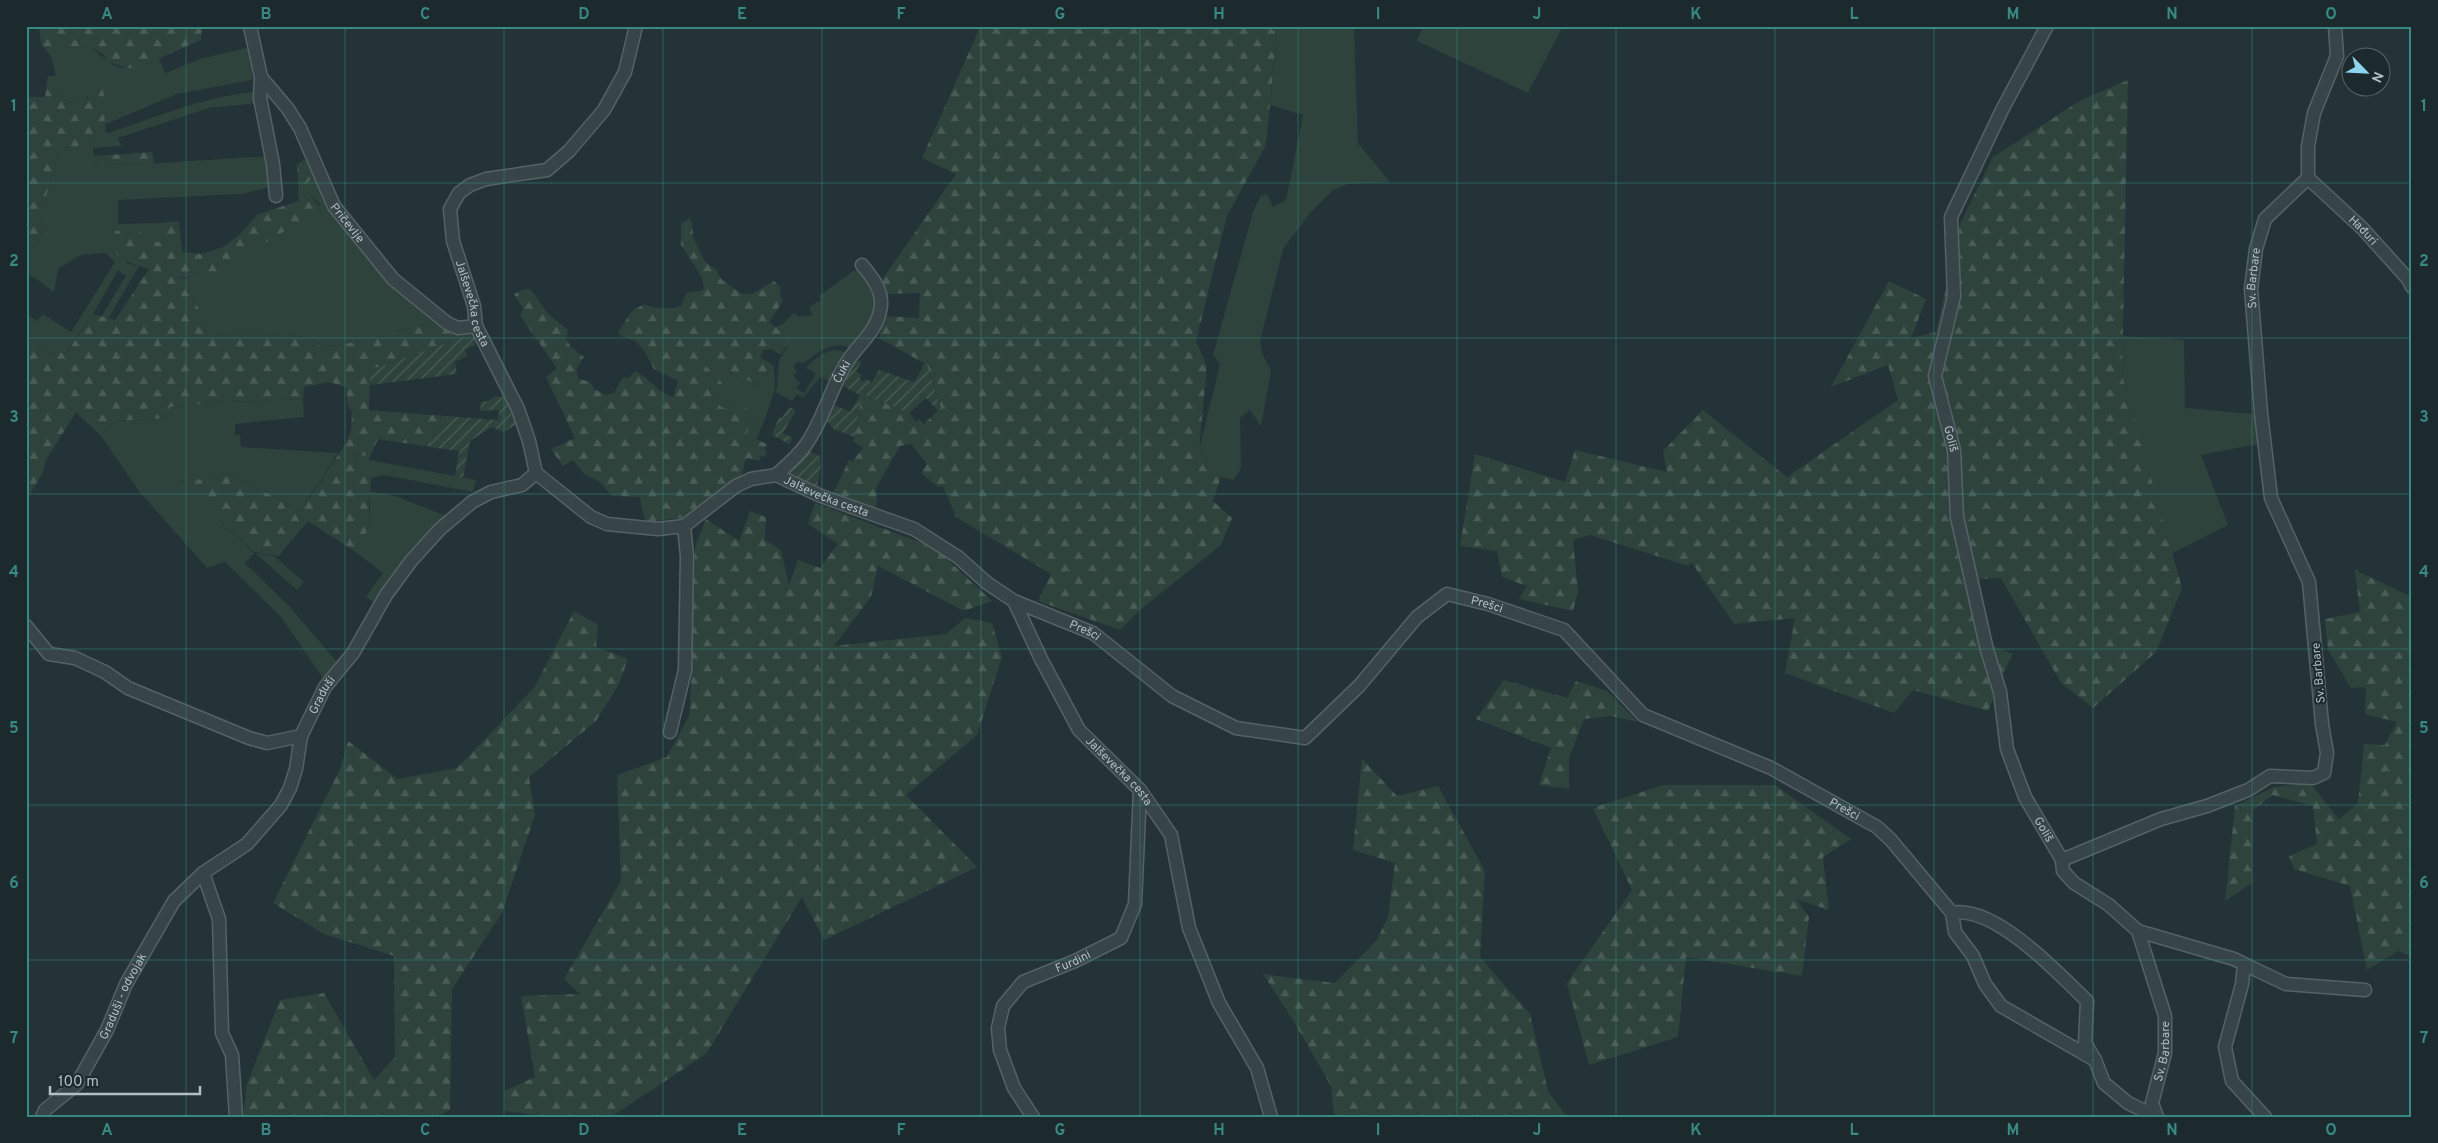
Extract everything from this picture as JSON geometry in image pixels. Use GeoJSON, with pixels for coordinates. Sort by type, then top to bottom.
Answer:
{"type":"FeatureCollection","features":[{"type":"Feature","properties":{"kind":"street","name":"Pričevlje"},"geometry":{"type":"LineString","coordinates":[[250,26],[261,77],[260,98],[273,164],[276,196]]}},
{"type":"Feature","properties":{"kind":"street","name":"Jalševečka cesta"},"geometry":{"type":"LineString","coordinates":[[536,473],[529,441],[518,409],[476,326],[474,306],[452,241],[450,220],[453,202],[470,185],[486,179],[547,170],[569,151],[604,110],[626,72],[636,26]]}},
{"type":"Feature","properties":{"kind":"street","name":"Goliš"},"geometry":{"type":"LineString","coordinates":[[2047,26],[2002,110],[1951,217],[1954,296],[1935,376],[1954,450],[1957,517],[1987,650],[2000,692],[2009,755],[2025,797],[2062,860]]}},
{"type":"Feature","properties":{"kind":"street"},"geometry":{"type":"LineString","coordinates":[[2308,178],[2308,146],[2314,113],[2337,56],[2335,26]]}},
{"type":"Feature","properties":{"kind":"street","name":"Pričevlje"},"geometry":{"type":"LineString","coordinates":[[261,77],[300,128],[334,206],[393,279],[447,323],[458,328],[476,326]]}},
{"type":"Feature","properties":{"kind":"street","name":"Sv. Barbare"},"geometry":{"type":"LineString","coordinates":[[2062,860],[2161,819],[2206,806],[2248,790],[2270,776],[2313,778],[2324,773],[2327,753],[2322,724],[2309,582],[2271,498],[2261,413],[2251,290],[2256,249],[2265,219],[2308,178]]}},
{"type":"Feature","properties":{"kind":"street","name":"Hađuri"},"geometry":{"type":"LineString","coordinates":[[2308,178],[2362,228],[2408,279],[2412,287]]}},
{"type":"Feature","properties":{"kind":"street","name":"Ćuki"},"geometry":{"type":"LineString","coordinates":[[776,476],[805,446],[838,378],[855,351],[871,332],[878,319],[881,304],[880,292],[874,280],[862,265]]}},
{"type":"Feature","properties":{"kind":"street"},"geometry":{"type":"LineString","coordinates":[[536,473],[591,517],[607,524],[658,529],[684,526],[687,556],[685,670],[670,732]]}},
{"type":"Feature","properties":{"kind":"street","name":"Graduši"},"geometry":{"type":"LineString","coordinates":[[301,736],[325,687],[353,653],[386,595],[410,561],[440,529],[472,502],[491,492],[522,485],[536,473]]}},
{"type":"Feature","properties":{"kind":"street","name":"Jalševečka cesta"},"geometry":{"type":"LineString","coordinates":[[684,526],[736,486],[757,477],[776,476],[821,496],[914,530],[958,557],[987,582],[1014,601],[1041,659],[1079,730],[1140,790],[1171,836],[1189,928],[1219,1004],[1257,1068],[1271,1117]]}},
{"type":"Feature","properties":{"kind":"street","name":"Prešci"},"geometry":{"type":"LineString","coordinates":[[1014,601],[1093,633],[1172,696],[1236,728],[1305,738],[1359,686],[1417,617],[1447,594],[1488,604],[1564,630],[1643,715],[1770,768],[1876,827],[1891,840],[1952,913],[1955,932],[1973,956],[1985,984],[2001,1006],[2095,1060]]}},
{"type":"Feature","properties":{"kind":"street"},"geometry":{"type":"LineString","coordinates":[[26,626],[49,654],[75,658],[105,672],[128,688],[249,738],[267,743],[301,736]]}},
{"type":"Feature","properties":{"kind":"street","name":"Graduši - odvojak"},"geometry":{"type":"LineString","coordinates":[[42,1117],[45,1110],[77,1084],[107,1030],[126,984],[174,901],[203,873],[247,844],[281,805],[290,788],[296,769],[301,736]]}},
{"type":"Feature","properties":{"kind":"street","name":"Furdini"},"geometry":{"type":"LineString","coordinates":[[1033,1117],[1014,1088],[1000,1050],[998,1028],[1003,1006],[1023,982],[1075,961],[1120,938],[1136,904],[1140,790]]}},
{"type":"Feature","properties":{"kind":"street"},"geometry":{"type":"LineString","coordinates":[[2062,860],[2063,871],[2074,883],[2109,905],[2138,931],[2234,959],[2277,982],[2365,990]]}},
{"type":"Feature","properties":{"kind":"street"},"geometry":{"type":"LineString","coordinates":[[203,873],[219,919],[222,1034],[232,1055],[236,1117]]}},
{"type":"Feature","properties":{"kind":"street"},"geometry":{"type":"LineString","coordinates":[[1952,913],[1964,911],[1991,922],[2026,944],[2086,1001],[2085,1043],[2095,1060],[2104,1084],[2128,1103],[2157,1117]]}},
{"type":"Feature","properties":{"kind":"street","name":"Sv. Barbare"},"geometry":{"type":"LineString","coordinates":[[2138,931],[2165,1016],[2165,1053],[2152,1103],[2157,1117]]}},
{"type":"Feature","properties":{"kind":"street"},"geometry":{"type":"LineString","coordinates":[[2244,964],[2242,984],[2225,1047],[2232,1081],[2265,1117]]}},
{"type":"Feature","properties":{"kind":"green space"},"geometry":{"type":"Polygon","coordinates":[[[39,26],[202,26],[201,40],[137,68],[126,68],[108,62],[103,54],[89,47],[60,48],[50,55],[41,44],[39,26]]]}},
{"type":"Feature","properties":{"kind":"green space"},"geometry":{"type":"Polygon","coordinates":[[[979,26],[1264,26],[1277,32],[1266,145],[1227,216],[1196,341],[1207,366],[1199,450],[1221,477],[1213,501],[1232,518],[1221,545],[1140,610],[1120,630],[1038,601],[1051,574],[956,517],[943,486],[938,487],[921,473],[927,464],[911,444],[900,446],[876,488],[877,500],[875,510],[832,496],[849,460],[852,462],[863,448],[853,441],[861,399],[865,395],[909,413],[916,422],[919,419],[924,424],[941,408],[927,365],[879,338],[883,316],[919,318],[920,293],[886,294],[879,284],[956,174],[922,158],[979,26]]]}},
{"type":"Feature","properties":{"kind":"green space"},"geometry":{"type":"Polygon","coordinates":[[[1264,26],[1354,26],[1358,143],[1390,182],[1348,184],[1333,190],[1311,212],[1283,249],[1260,341],[1263,355],[1271,371],[1261,426],[1250,410],[1240,418],[1241,468],[1234,480],[1221,477],[1199,450],[1220,364],[1213,355],[1253,212],[1260,196],[1267,194],[1273,207],[1286,200],[1303,115],[1270,105],[1277,33],[1264,26]]]}},
{"type":"Feature","properties":{"kind":"green space"},"geometry":{"type":"Polygon","coordinates":[[[1423,26],[1563,26],[1528,93],[1417,41],[1423,26]]]}},
{"type":"Feature","properties":{"kind":"green space"},"geometry":{"type":"Polygon","coordinates":[[[89,47],[114,65],[120,67],[134,67],[159,58],[165,73],[200,59],[251,47],[252,80],[177,94],[104,125],[103,118],[88,95],[84,104],[65,100],[61,95],[50,55],[59,48],[89,47]]]}},
{"type":"Feature","properties":{"kind":"green space"},"geometry":{"type":"Polygon","coordinates":[[[48,76],[56,76],[62,98],[76,104],[84,104],[94,86],[100,84],[105,102],[105,128],[107,134],[91,138],[92,144],[82,141],[77,147],[60,148],[44,204],[40,238],[33,246],[26,240],[26,97],[45,97],[48,76]]]}},
{"type":"Feature","properties":{"kind":"green space"},"geometry":{"type":"Polygon","coordinates":[[[2128,80],[2122,375],[2182,588],[2156,652],[2093,708],[2061,683],[2001,578],[1965,580],[1977,638],[2012,654],[1988,711],[1913,690],[1894,713],[1785,673],[1795,618],[1734,624],[1692,563],[1688,566],[1590,535],[1573,540],[1578,592],[1573,611],[1519,599],[1527,586],[1502,577],[1497,551],[1460,546],[1475,454],[1565,482],[1575,450],[1667,472],[1663,451],[1703,410],[1787,477],[1898,400],[1888,365],[1831,387],[1889,281],[1926,299],[1911,338],[1936,332],[1961,222],[1993,157],[2081,100],[2128,80]]]}},
{"type":"Feature","properties":{"kind":"green space"},"geometry":{"type":"Polygon","coordinates":[[[256,92],[258,103],[209,108],[118,138],[121,146],[93,148],[95,165],[145,164],[268,156],[270,187],[242,194],[118,200],[118,224],[162,223],[166,242],[142,242],[126,263],[139,266],[108,319],[101,317],[126,276],[118,270],[93,314],[66,352],[51,353],[43,349],[26,332],[26,314],[37,321],[43,314],[71,332],[115,262],[106,253],[80,255],[58,269],[54,292],[26,272],[26,240],[33,246],[40,238],[44,204],[60,148],[69,148],[82,141],[92,143],[91,138],[193,104],[256,92]]]}},
{"type":"Feature","properties":{"kind":"green space"},"geometry":{"type":"Polygon","coordinates":[[[152,152],[154,164],[95,165],[94,156],[152,152]]]}},
{"type":"Feature","properties":{"kind":"green space"},"geometry":{"type":"Polygon","coordinates":[[[303,160],[311,161],[316,175],[306,184],[307,192],[322,209],[212,274],[198,278],[177,277],[200,310],[207,336],[287,335],[310,338],[323,348],[380,337],[439,320],[472,329],[473,334],[370,370],[369,410],[446,416],[445,425],[434,431],[430,447],[378,439],[370,456],[354,455],[355,469],[371,478],[370,528],[354,551],[308,521],[278,556],[254,552],[177,481],[213,478],[227,472],[301,511],[346,443],[351,430],[352,411],[348,406],[346,387],[329,382],[304,387],[303,399],[222,402],[170,407],[167,418],[115,421],[101,436],[76,412],[46,460],[42,474],[26,501],[26,332],[39,346],[47,351],[52,353],[67,352],[93,314],[115,320],[149,269],[121,258],[114,248],[115,231],[126,229],[141,232],[142,242],[165,242],[162,223],[179,221],[182,252],[202,254],[223,247],[239,235],[258,214],[299,201],[297,165],[303,160]]]}},
{"type":"Feature","properties":{"kind":"green space"},"geometry":{"type":"Polygon","coordinates":[[[316,175],[329,205],[439,320],[380,337],[323,348],[310,338],[287,335],[207,336],[200,310],[177,277],[186,279],[321,205],[307,192],[305,185],[316,175]]]}},
{"type":"Feature","properties":{"kind":"green space"},"geometry":{"type":"Polygon","coordinates":[[[689,218],[692,223],[693,237],[705,262],[716,269],[721,279],[742,294],[752,294],[774,281],[781,288],[780,294],[783,301],[769,322],[790,339],[781,355],[771,349],[763,350],[760,357],[771,364],[763,385],[734,377],[721,364],[704,358],[703,363],[722,383],[722,388],[718,389],[711,384],[708,389],[716,394],[718,404],[723,408],[733,404],[748,409],[753,417],[741,446],[744,448],[756,439],[767,444],[764,450],[767,452],[765,457],[761,456],[759,461],[748,458],[745,460],[741,481],[682,518],[645,522],[640,497],[612,496],[600,482],[584,474],[573,460],[563,466],[551,449],[575,438],[546,377],[557,368],[520,316],[523,309],[514,294],[525,289],[531,290],[549,315],[568,330],[566,339],[571,347],[584,357],[576,370],[579,379],[590,382],[594,389],[606,395],[614,393],[623,377],[629,378],[635,371],[663,392],[673,397],[678,381],[654,369],[644,350],[635,341],[621,336],[618,332],[632,311],[644,304],[663,309],[677,307],[682,305],[688,292],[701,291],[704,288],[701,276],[681,245],[681,224],[689,218]]]}},
{"type":"Feature","properties":{"kind":"green space"},"geometry":{"type":"Polygon","coordinates":[[[853,271],[867,274],[879,307],[853,350],[839,345],[833,346],[821,351],[803,363],[797,362],[794,367],[797,372],[793,375],[800,383],[796,389],[804,393],[816,374],[806,368],[825,353],[837,350],[842,351],[847,354],[833,384],[821,376],[803,398],[797,394],[792,401],[775,392],[777,389],[779,361],[788,345],[774,327],[783,324],[794,313],[799,317],[812,315],[809,307],[821,300],[819,296],[853,271]]]}},
{"type":"Feature","properties":{"kind":"green space"},"geometry":{"type":"Polygon","coordinates":[[[473,334],[476,345],[465,349],[467,356],[455,362],[457,374],[370,385],[370,370],[473,334]]]}},
{"type":"Feature","properties":{"kind":"green space"},"geometry":{"type":"Polygon","coordinates":[[[2123,336],[2184,340],[2185,408],[2255,414],[2258,444],[2201,455],[2228,525],[2171,554],[2122,375],[2123,336]]]}},
{"type":"Feature","properties":{"kind":"green space"},"geometry":{"type":"Polygon","coordinates":[[[704,358],[712,359],[724,365],[734,377],[746,378],[757,385],[767,376],[771,364],[774,366],[775,389],[764,422],[756,439],[744,448],[741,446],[753,417],[733,404],[723,408],[718,404],[716,394],[708,389],[710,384],[714,384],[703,363],[704,358]]]}},
{"type":"Feature","properties":{"kind":"green space"},"geometry":{"type":"Polygon","coordinates":[[[862,361],[856,371],[861,375],[859,378],[864,382],[866,379],[872,382],[879,370],[914,382],[924,364],[927,365],[941,409],[938,411],[926,398],[909,413],[865,395],[861,399],[854,437],[834,429],[826,420],[828,402],[850,412],[860,395],[843,386],[836,398],[833,396],[853,362],[862,361]]]}},
{"type":"Feature","properties":{"kind":"green space"},"geometry":{"type":"Polygon","coordinates":[[[495,396],[505,397],[520,423],[503,432],[492,427],[470,441],[463,478],[455,476],[459,451],[430,447],[434,431],[445,425],[446,416],[498,420],[499,410],[480,411],[481,402],[488,401],[495,396]]]}},
{"type":"Feature","properties":{"kind":"green space"},"geometry":{"type":"Polygon","coordinates":[[[303,399],[304,417],[235,424],[235,435],[240,435],[241,447],[338,453],[301,511],[227,472],[213,478],[178,481],[255,553],[245,563],[290,607],[337,662],[323,678],[281,617],[225,562],[207,568],[139,491],[101,436],[115,421],[167,418],[170,407],[222,402],[303,399]]]}},
{"type":"Feature","properties":{"kind":"green space"},"geometry":{"type":"Polygon","coordinates":[[[789,407],[796,410],[783,433],[793,438],[789,444],[772,435],[779,417],[782,418],[789,407]]]}},
{"type":"Feature","properties":{"kind":"green space"},"geometry":{"type":"Polygon","coordinates":[[[805,450],[820,456],[821,464],[817,488],[783,473],[805,450]]]}},
{"type":"Feature","properties":{"kind":"green space"},"geometry":{"type":"Polygon","coordinates":[[[354,455],[370,456],[369,460],[476,480],[473,492],[384,475],[371,478],[355,469],[354,455]]]}},
{"type":"Feature","properties":{"kind":"green space"},"geometry":{"type":"Polygon","coordinates":[[[370,491],[398,497],[446,516],[376,604],[366,597],[383,573],[354,551],[370,528],[370,491]]]}},
{"type":"Feature","properties":{"kind":"green space"},"geometry":{"type":"Polygon","coordinates":[[[815,503],[935,548],[992,601],[964,611],[878,566],[871,597],[834,646],[946,634],[965,618],[992,623],[1002,657],[977,735],[906,795],[977,867],[824,940],[802,897],[706,1054],[611,1117],[550,1117],[505,1111],[504,1091],[535,1077],[521,996],[580,994],[564,979],[621,881],[617,775],[667,757],[690,714],[695,546],[706,519],[739,541],[750,511],[766,517],[765,540],[781,550],[789,585],[798,560],[820,568],[838,544],[808,524],[815,503]]]}},
{"type":"Feature","properties":{"kind":"green space"},"geometry":{"type":"Polygon","coordinates":[[[255,553],[274,556],[304,582],[297,590],[255,553]]]}},
{"type":"Feature","properties":{"kind":"green space"},"geometry":{"type":"Polygon","coordinates":[[[2355,570],[2412,597],[2412,957],[2398,951],[2367,970],[2350,886],[2294,869],[2289,856],[2317,844],[2313,806],[2273,795],[2253,810],[2252,883],[2225,901],[2235,806],[2274,787],[2310,783],[2339,819],[2358,803],[2364,744],[2385,745],[2397,722],[2365,714],[2366,687],[2351,688],[2328,650],[2325,619],[2360,612],[2355,570]]]}},
{"type":"Feature","properties":{"kind":"green space"},"geometry":{"type":"Polygon","coordinates":[[[574,611],[598,625],[596,647],[628,659],[619,684],[596,721],[529,777],[535,815],[502,913],[452,989],[450,1110],[437,1117],[243,1117],[247,1084],[280,1000],[324,993],[374,1080],[395,1057],[394,956],[324,934],[273,903],[341,767],[348,741],[398,779],[457,768],[534,688],[574,611]]]}},
{"type":"Feature","properties":{"kind":"green space"},"geometry":{"type":"Polygon","coordinates":[[[1504,680],[1567,698],[1576,681],[1607,691],[1638,722],[1611,716],[1584,719],[1569,758],[1569,789],[1539,785],[1551,748],[1476,719],[1504,680]]]}},
{"type":"Feature","properties":{"kind":"green space"},"geometry":{"type":"Polygon","coordinates":[[[1362,759],[1397,796],[1438,786],[1485,871],[1480,957],[1530,1014],[1548,1091],[1567,1117],[1334,1117],[1331,1086],[1293,1020],[1263,974],[1335,983],[1377,940],[1388,916],[1395,863],[1353,850],[1362,759]]]}},
{"type":"Feature","properties":{"kind":"green space"},"geometry":{"type":"Polygon","coordinates":[[[1663,785],[1775,785],[1851,839],[1823,857],[1829,910],[1796,899],[1809,917],[1802,976],[1686,957],[1678,1037],[1589,1065],[1567,983],[1632,890],[1593,808],[1663,785]]]}}]}
